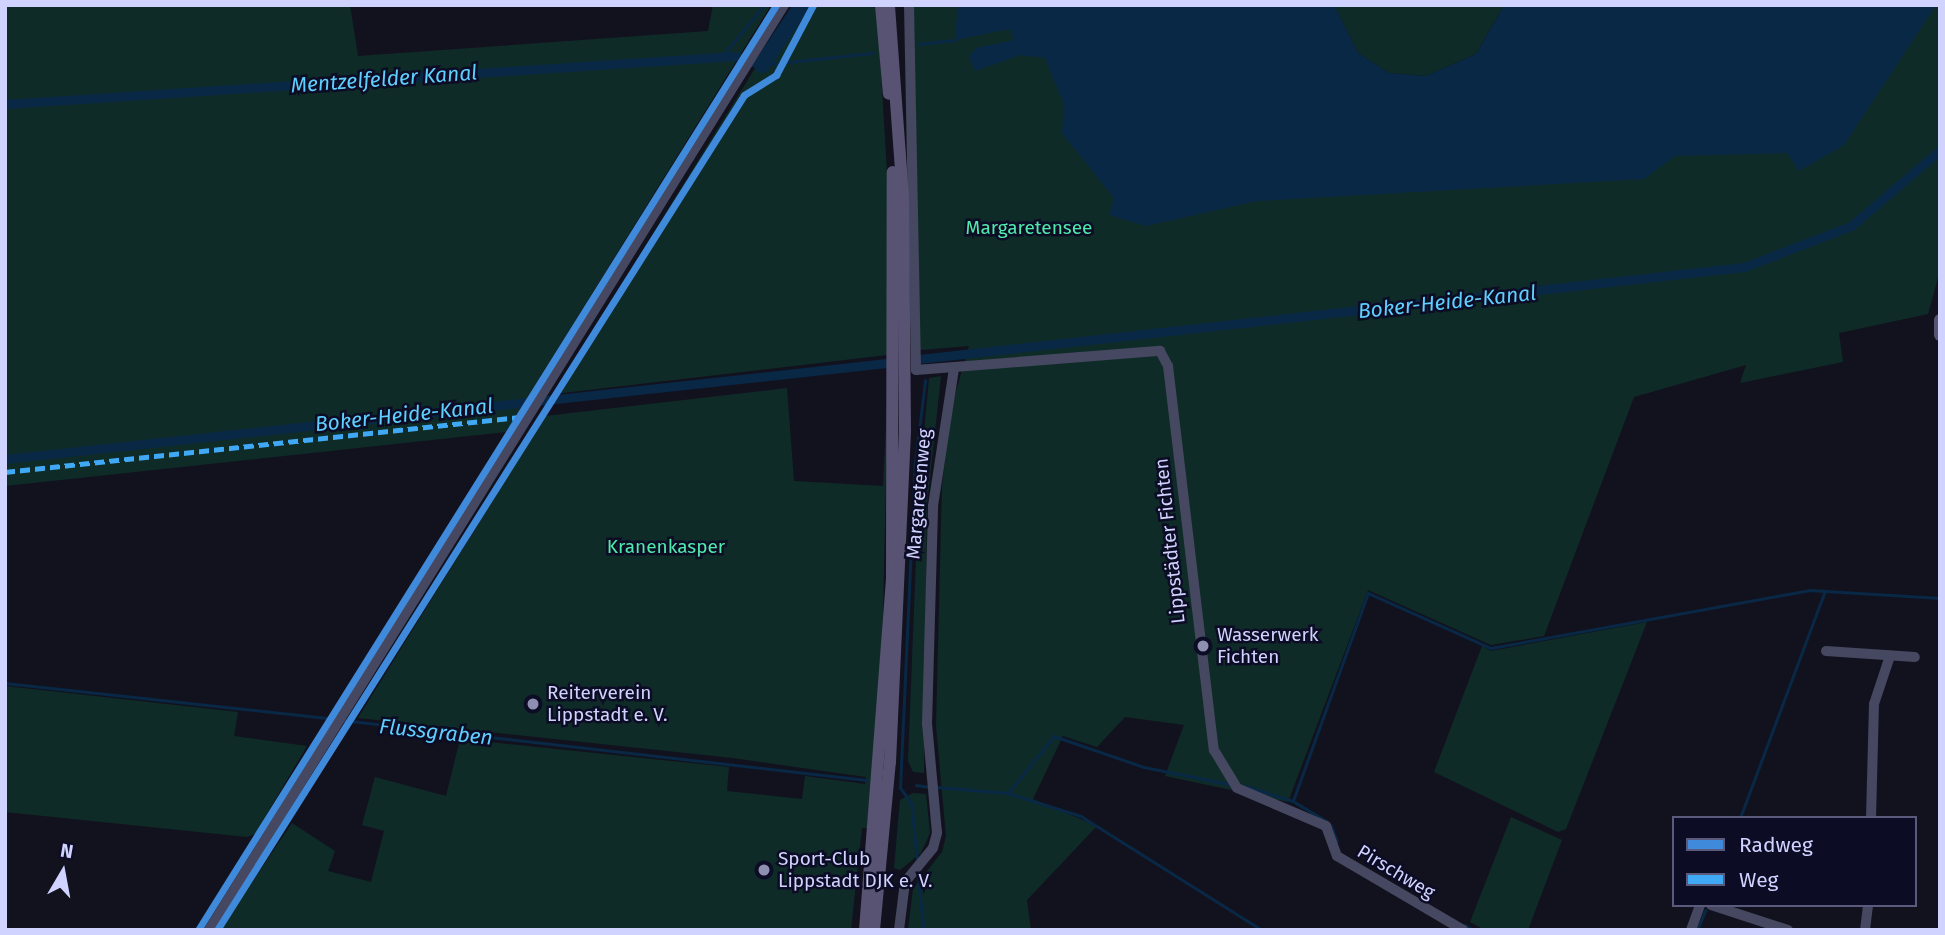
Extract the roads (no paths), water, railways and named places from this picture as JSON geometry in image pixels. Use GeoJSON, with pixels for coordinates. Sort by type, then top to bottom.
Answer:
{"type":"FeatureCollection","features":[{"type":"Feature","properties":{"kind":"main road"},"geometry":{"type":"LineString","coordinates":[[865,930],[883,722],[896,420],[893,173],[881,5]]}},
{"type":"Feature","properties":{"kind":"main road"},"geometry":{"type":"LineString","coordinates":[[874,930],[891,749],[905,431],[903,197],[889,5]]}},
{"type":"Feature","properties":{"kind":"main road"},"geometry":{"type":"LineString","coordinates":[[1940,320],[1940,335]]}},
{"type":"Feature","properties":{"kind":"street"},"geometry":{"type":"LineString","coordinates":[[209,930],[346,714],[784,5]]}},
{"type":"Feature","properties":{"kind":"street"},"geometry":{"type":"LineString","coordinates":[[909,5],[914,363],[923,373],[954,369]]}},
{"type":"Feature","properties":{"kind":"street","name":"Lippstädter Fichten"},"geometry":{"type":"LineString","coordinates":[[954,369],[1160,351],[1168,366],[1207,729]]}},
{"type":"Feature","properties":{"kind":"street","name":"Margaretenweg"},"geometry":{"type":"LineString","coordinates":[[899,930],[905,882],[913,869],[925,859],[937,833],[932,777],[933,506],[954,369]]}},
{"type":"Feature","properties":{"kind":"street"},"geometry":{"type":"LineString","coordinates":[[1826,651],[1915,657]]}},
{"type":"Feature","properties":{"kind":"street"},"geometry":{"type":"LineString","coordinates":[[1871,816],[1874,704],[1890,656]]}},
{"type":"Feature","properties":{"kind":"street","name":"Pirschweg"},"geometry":{"type":"LineString","coordinates":[[1207,729],[1234,783],[1326,826],[1337,856],[1463,930]]}},
{"type":"Feature","properties":{"kind":"street"},"geometry":{"type":"LineString","coordinates":[[1691,930],[1699,907]]}},
{"type":"Feature","properties":{"kind":"street"},"geometry":{"type":"LineString","coordinates":[[1717,907],[1788,930]]}},
{"type":"Feature","properties":{"kind":"street"},"geometry":{"type":"LineString","coordinates":[[1865,930],[1868,907]]}},
{"type":"Feature","properties":{"kind":"water","name":"Margaretensee"},"geometry":{"type":"Polygon","coordinates":[[[958,5],[1334,5],[1358,53],[1389,73],[1426,76],[1476,54],[1504,5],[1936,5],[1844,145],[1799,171],[1787,153],[1675,156],[1644,179],[1257,201],[1146,226],[1109,215],[1114,198],[1062,133],[1064,105],[1045,58],[1021,55],[975,71],[969,57],[976,48],[1014,40],[1010,29],[955,40],[958,5]]]}},
{"type":"Feature","properties":{"kind":"waterway"},"geometry":{"type":"LineString","coordinates":[[721,58],[764,5]]}},
{"type":"Feature","properties":{"kind":"waterway"},"geometry":{"type":"LineString","coordinates":[[762,65],[802,5]]}},
{"type":"Feature","properties":{"kind":"waterway"},"geometry":{"type":"LineString","coordinates":[[918,44],[955,40]]}},
{"type":"Feature","properties":{"kind":"waterway"},"geometry":{"type":"LineString","coordinates":[[762,65],[873,53]]}},
{"type":"Feature","properties":{"kind":"waterway","name":"Mentzelfelder Kanal"},"geometry":{"type":"LineString","coordinates":[[5,104],[735,56],[762,65]]}},
{"type":"Feature","properties":{"kind":"waterway","name":"Boker-Heide-Kanal"},"geometry":{"type":"LineString","coordinates":[[919,359],[1744,267],[1851,226],[1940,150]]}},
{"type":"Feature","properties":{"kind":"waterway","name":"Boker-Heide-Kanal"},"geometry":{"type":"LineString","coordinates":[[5,459],[887,363]]}},
{"type":"Feature","properties":{"kind":"waterway"},"geometry":{"type":"LineString","coordinates":[[917,860],[911,803],[900,788],[915,463],[925,381]]}},
{"type":"Feature","properties":{"kind":"waterway"},"geometry":{"type":"LineString","coordinates":[[1293,801],[1368,593],[1491,648],[1809,590],[1940,598]]}},
{"type":"Feature","properties":{"kind":"waterway"},"geometry":{"type":"LineString","coordinates":[[1741,816],[1825,591]]}},
{"type":"Feature","properties":{"kind":"waterway","name":"Flussgraben"},"geometry":{"type":"LineString","coordinates":[[5,683],[336,719]]}},
{"type":"Feature","properties":{"kind":"waterway","name":"Flussgraben"},"geometry":{"type":"LineString","coordinates":[[342,720],[867,780]]}},
{"type":"Feature","properties":{"kind":"waterway"},"geometry":{"type":"LineString","coordinates":[[1008,793],[1054,736],[1144,767],[1233,785]]}},
{"type":"Feature","properties":{"kind":"waterway","name":"Flussgraben"},"geometry":{"type":"LineString","coordinates":[[916,785],[930,787]]}},
{"type":"Feature","properties":{"kind":"waterway"},"geometry":{"type":"LineString","coordinates":[[1246,786],[1293,801],[1326,821]]}},
{"type":"Feature","properties":{"kind":"waterway"},"geometry":{"type":"LineString","coordinates":[[937,787],[1008,793],[1081,816],[1262,930]]}},
{"type":"Feature","properties":{"kind":"waterway"},"geometry":{"type":"LineString","coordinates":[[1331,825],[1337,841]]}},
{"type":"Feature","properties":{"kind":"waterway"},"geometry":{"type":"LineString","coordinates":[[918,874],[924,930]]}},
{"type":"Feature","properties":{"kind":"waterway"},"geometry":{"type":"LineString","coordinates":[[1697,930],[1705,911]]}},
{"type":"Feature","properties":{"kind":"waterway"},"geometry":{"type":"LineString","coordinates":[[1465,925],[1473,930]]}},
{"type":"Feature","properties":{"kind":"place","name":"Wasserwerk Fichten"},"geometry":{"type":"Point","coordinates":[1203,646]}},
{"type":"Feature","properties":{"kind":"place","name":"Reiterverein Lippstadt e. V."},"geometry":{"type":"Point","coordinates":[533,704]}},
{"type":"Feature","properties":{"kind":"place","name":"Sport-Club Lippstadt DJK e. V."},"geometry":{"type":"Point","coordinates":[764,870]}},
{"type":"Feature","properties":{"kind":"park label","name":"Kranenkasper"},"geometry":{"type":"Point","coordinates":[666,547]}}]}
